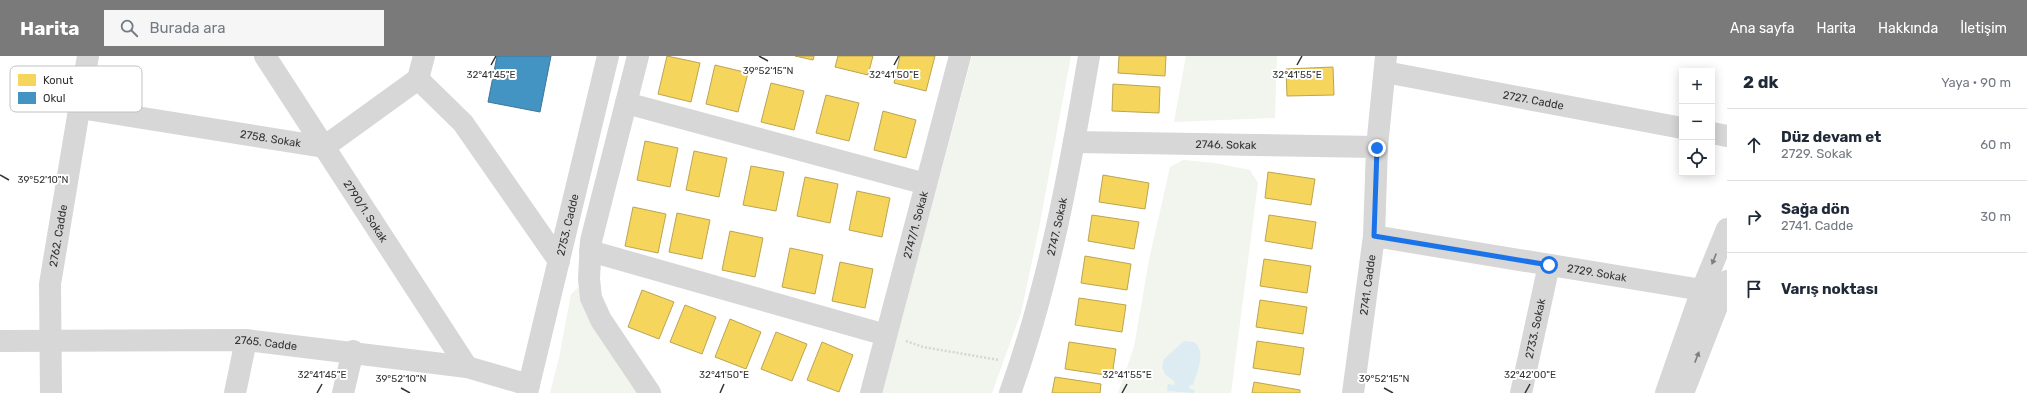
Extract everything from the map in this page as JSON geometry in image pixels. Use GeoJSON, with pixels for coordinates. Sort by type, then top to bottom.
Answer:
{"type":"FeatureCollection","features":[{"type":"Feature","properties":{"kind":"street","name":"2762. Cadde"},"geometry":{"type":"LineString","coordinates":[[86,66],[88,56]]}},
{"type":"Feature","properties":{"kind":"street","name":"2790/1. Sokak"},"geometry":{"type":"LineString","coordinates":[[265,56],[467,367]]}},
{"type":"Feature","properties":{"kind":"street"},"geometry":{"type":"LineString","coordinates":[[324,147],[418,79],[424,56]]}},
{"type":"Feature","properties":{"kind":"street","name":"2753. Cadde"},"geometry":{"type":"LineString","coordinates":[[528,389],[608,56]]}},
{"type":"Feature","properties":{"kind":"street"},"geometry":{"type":"LineString","coordinates":[[638,56],[591,242],[589,279],[591,298],[601,320],[650,393]]}},
{"type":"Feature","properties":{"kind":"street","name":"2747/1. Sokak"},"geometry":{"type":"LineString","coordinates":[[871,393],[960,56]]}},
{"type":"Feature","properties":{"kind":"street","name":"2747. Sokak"},"geometry":{"type":"LineString","coordinates":[[1010,393],[1034,322],[1074,142],[1089,56]]}},
{"type":"Feature","properties":{"kind":"street","name":"2727. Cadde"},"geometry":{"type":"LineString","coordinates":[[1385,64],[1679,127]]}},
{"type":"Feature","properties":{"kind":"street","name":"2741. Cadde"},"geometry":{"type":"LineString","coordinates":[[1353,393],[1374,236],[1377,148],[1385,64]]}},
{"type":"Feature","properties":{"kind":"street"},"geometry":{"type":"LineString","coordinates":[[418,79],[463,123],[559,261]]}},
{"type":"Feature","properties":{"kind":"street"},"geometry":{"type":"LineString","coordinates":[[626,103],[926,184]]}},
{"type":"Feature","properties":{"kind":"street","name":"2762. Cadde"},"geometry":{"type":"LineString","coordinates":[[51,393],[50,284],[79,112]]}},
{"type":"Feature","properties":{"kind":"street","name":"2758. Sokak"},"geometry":{"type":"LineString","coordinates":[[105,112],[324,147]]}},
{"type":"Feature","properties":{"kind":"street"},"geometry":{"type":"LineString","coordinates":[[1715,134],[1727,136]]}},
{"type":"Feature","properties":{"kind":"street","name":"2746. Sokak"},"geometry":{"type":"LineString","coordinates":[[1074,142],[1377,148]]}},
{"type":"Feature","properties":{"kind":"street"},"geometry":{"type":"LineString","coordinates":[[1683,393],[1720,289],[1727,228]]}},
{"type":"Feature","properties":{"kind":"street","name":"2729. Sokak"},"geometry":{"type":"LineString","coordinates":[[1374,236],[1549,265],[1720,289]]}},
{"type":"Feature","properties":{"kind":"street"},"geometry":{"type":"LineString","coordinates":[[590,251],[886,335]]}},
{"type":"Feature","properties":{"kind":"street","name":"2733. Sokak"},"geometry":{"type":"LineString","coordinates":[[1521,393],[1549,265]]}},
{"type":"Feature","properties":{"kind":"street"},"geometry":{"type":"LineString","coordinates":[[1666,393],[1720,289]]}},
{"type":"Feature","properties":{"kind":"street"},"geometry":{"type":"LineString","coordinates":[[235,393],[246,340]]}},
{"type":"Feature","properties":{"kind":"street","name":"2765. Cadde"},"geometry":{"type":"LineString","coordinates":[[0,341],[246,340],[467,367],[528,389]]}},
{"type":"Feature","properties":{"kind":"street"},"geometry":{"type":"LineString","coordinates":[[343,393],[353,352]]}},
{"type":"Feature","properties":{"kind":"path"},"geometry":{"type":"LineString","coordinates":[[886,335],[923,347],[1020,364]]}},
{"type":"Feature","properties":{"kind":"shaded area"},"geometry":{"type":"Polygon","coordinates":[[[972,56],[1071,56],[1039,228],[1021,313],[992,393],[882,393],[972,56]]]}},
{"type":"Feature","properties":{"kind":"shaded area"},"geometry":{"type":"Polygon","coordinates":[[[1186,56],[1277,56],[1275,118],[1174,122],[1186,56]]]}},
{"type":"Feature","properties":{"kind":"shaded area"},"geometry":{"type":"Polygon","coordinates":[[[1183,160],[1215,163],[1250,170],[1258,183],[1231,393],[1118,393],[1134,347],[1149,260],[1170,167],[1183,160]]]}},
{"type":"Feature","properties":{"kind":"shaded area"},"geometry":{"type":"Polygon","coordinates":[[[579,287],[639,393],[550,393],[559,358],[571,294],[579,287]]]}},
{"type":"Feature","properties":{"kind":"shaded area"},"geometry":{"type":"Polygon","coordinates":[[[1184,341],[1194,342],[1200,351],[1199,368],[1193,385],[1190,385],[1189,388],[1195,390],[1194,393],[1167,391],[1168,384],[1174,385],[1175,382],[1165,374],[1162,367],[1164,359],[1184,341]]]}},
{"type":"Feature","properties":{"kind":"building: Konut"},"geometry":{"type":"Polygon","coordinates":[[[667,56],[700,63],[691,102],[658,94],[667,56]]]}},
{"type":"Feature","properties":{"kind":"building: Konut"},"geometry":{"type":"Polygon","coordinates":[[[795,56],[814,56],[813,60],[795,56]]]}},
{"type":"Feature","properties":{"kind":"building: Konut"},"geometry":{"type":"Polygon","coordinates":[[[838,56],[873,56],[868,75],[835,67],[838,56]]]}},
{"type":"Feature","properties":{"kind":"building: Konut"},"geometry":{"type":"Polygon","coordinates":[[[900,56],[935,56],[926,91],[894,83],[900,56]]]}},
{"type":"Feature","properties":{"kind":"building: Konut"},"geometry":{"type":"Polygon","coordinates":[[[1119,56],[1166,56],[1165,76],[1118,73],[1119,56]]]}},
{"type":"Feature","properties":{"kind":"building: Konut"},"geometry":{"type":"Polygon","coordinates":[[[715,65],[748,73],[738,112],[706,104],[715,65]]]}},
{"type":"Feature","properties":{"kind":"building: Konut"},"geometry":{"type":"Polygon","coordinates":[[[1333,67],[1334,95],[1287,96],[1286,69],[1333,67]]]}},
{"type":"Feature","properties":{"kind":"building: Konut"},"geometry":{"type":"Polygon","coordinates":[[[771,83],[804,91],[794,130],[761,122],[771,83]]]}},
{"type":"Feature","properties":{"kind":"building: Konut"},"geometry":{"type":"Polygon","coordinates":[[[1113,84],[1160,87],[1159,113],[1112,111],[1113,84]]]}},
{"type":"Feature","properties":{"kind":"building: Konut"},"geometry":{"type":"Polygon","coordinates":[[[826,95],[859,103],[849,141],[816,133],[826,95]]]}},
{"type":"Feature","properties":{"kind":"building: Konut"},"geometry":{"type":"Polygon","coordinates":[[[883,111],[916,120],[906,158],[874,150],[883,111]]]}},
{"type":"Feature","properties":{"kind":"building: Konut"},"geometry":{"type":"Polygon","coordinates":[[[645,141],[678,148],[670,187],[637,180],[645,141]]]}},
{"type":"Feature","properties":{"kind":"building: Konut"},"geometry":{"type":"Polygon","coordinates":[[[694,151],[727,158],[719,197],[686,190],[694,151]]]}},
{"type":"Feature","properties":{"kind":"building: Konut"},"geometry":{"type":"Polygon","coordinates":[[[751,166],[784,172],[776,211],[743,205],[751,166]]]}},
{"type":"Feature","properties":{"kind":"building: Konut"},"geometry":{"type":"Polygon","coordinates":[[[1268,172],[1315,179],[1311,205],[1265,198],[1268,172]]]}},
{"type":"Feature","properties":{"kind":"building: Konut"},"geometry":{"type":"Polygon","coordinates":[[[1103,175],[1149,183],[1145,209],[1099,202],[1103,175]]]}},
{"type":"Feature","properties":{"kind":"building: Konut"},"geometry":{"type":"Polygon","coordinates":[[[805,177],[838,184],[830,223],[797,216],[805,177]]]}},
{"type":"Feature","properties":{"kind":"building: Konut"},"geometry":{"type":"Polygon","coordinates":[[[857,191],[890,198],[882,237],[849,230],[857,191]]]}},
{"type":"Feature","properties":{"kind":"building: Konut"},"geometry":{"type":"Polygon","coordinates":[[[633,207],[666,214],[658,253],[625,246],[633,207]]]}},
{"type":"Feature","properties":{"kind":"building: Konut"},"geometry":{"type":"Polygon","coordinates":[[[677,213],[710,220],[702,259],[669,252],[677,213]]]}},
{"type":"Feature","properties":{"kind":"building: Konut"},"geometry":{"type":"Polygon","coordinates":[[[1092,215],[1139,222],[1134,249],[1088,241],[1092,215]]]}},
{"type":"Feature","properties":{"kind":"building: Konut"},"geometry":{"type":"Polygon","coordinates":[[[1269,215],[1316,222],[1312,249],[1265,241],[1269,215]]]}},
{"type":"Feature","properties":{"kind":"building: Konut"},"geometry":{"type":"Polygon","coordinates":[[[730,231],[763,238],[755,277],[722,270],[730,231]]]}},
{"type":"Feature","properties":{"kind":"building: Konut"},"geometry":{"type":"Polygon","coordinates":[[[790,248],[823,255],[815,294],[782,287],[790,248]]]}},
{"type":"Feature","properties":{"kind":"building: Konut"},"geometry":{"type":"Polygon","coordinates":[[[1085,256],[1131,264],[1127,290],[1081,283],[1085,256]]]}},
{"type":"Feature","properties":{"kind":"building: Konut"},"geometry":{"type":"Polygon","coordinates":[[[1264,259],[1311,266],[1307,293],[1260,286],[1264,259]]]}},
{"type":"Feature","properties":{"kind":"building: Konut"},"geometry":{"type":"Polygon","coordinates":[[[840,262],[873,269],[865,308],[832,301],[840,262]]]}},
{"type":"Feature","properties":{"kind":"building: Konut"},"geometry":{"type":"Polygon","coordinates":[[[642,290],[674,302],[659,339],[628,327],[642,290]]]}},
{"type":"Feature","properties":{"kind":"building: Konut"},"geometry":{"type":"Polygon","coordinates":[[[1079,298],[1126,305],[1122,332],[1075,325],[1079,298]]]}},
{"type":"Feature","properties":{"kind":"building: Konut"},"geometry":{"type":"Polygon","coordinates":[[[1260,300],[1307,307],[1303,334],[1256,327],[1260,300]]]}},
{"type":"Feature","properties":{"kind":"building: Konut"},"geometry":{"type":"Polygon","coordinates":[[[685,305],[716,317],[702,354],[670,342],[685,305]]]}},
{"type":"Feature","properties":{"kind":"building: Konut"},"geometry":{"type":"Polygon","coordinates":[[[730,319],[761,332],[746,369],[715,357],[730,319]]]}},
{"type":"Feature","properties":{"kind":"building: Konut"},"geometry":{"type":"Polygon","coordinates":[[[776,332],[807,344],[792,381],[761,369],[776,332]]]}},
{"type":"Feature","properties":{"kind":"building: Konut"},"geometry":{"type":"Polygon","coordinates":[[[1257,341],[1304,348],[1300,375],[1253,368],[1257,341]]]}},
{"type":"Feature","properties":{"kind":"building: Konut"},"geometry":{"type":"Polygon","coordinates":[[[822,342],[853,355],[839,392],[807,380],[822,342]]]}},
{"type":"Feature","properties":{"kind":"building: Konut"},"geometry":{"type":"Polygon","coordinates":[[[1069,342],[1116,349],[1112,376],[1065,369],[1069,342]]]}},
{"type":"Feature","properties":{"kind":"building: Konut"},"geometry":{"type":"Polygon","coordinates":[[[1055,377],[1101,384],[1100,393],[1052,393],[1055,377]]]}},
{"type":"Feature","properties":{"kind":"building: Konut"},"geometry":{"type":"Polygon","coordinates":[[[1254,382],[1300,390],[1300,393],[1252,393],[1254,382]]]}},
{"type":"Feature","properties":{"kind":"building: Okul"},"geometry":{"type":"Polygon","coordinates":[[[497,56],[551,56],[540,112],[488,102],[497,56]]]}},
{"type":"Feature","properties":{"kind":"route"},"geometry":{"type":"LineString","coordinates":[[1377,148],[1374,236],[1549,265]]}}]}
